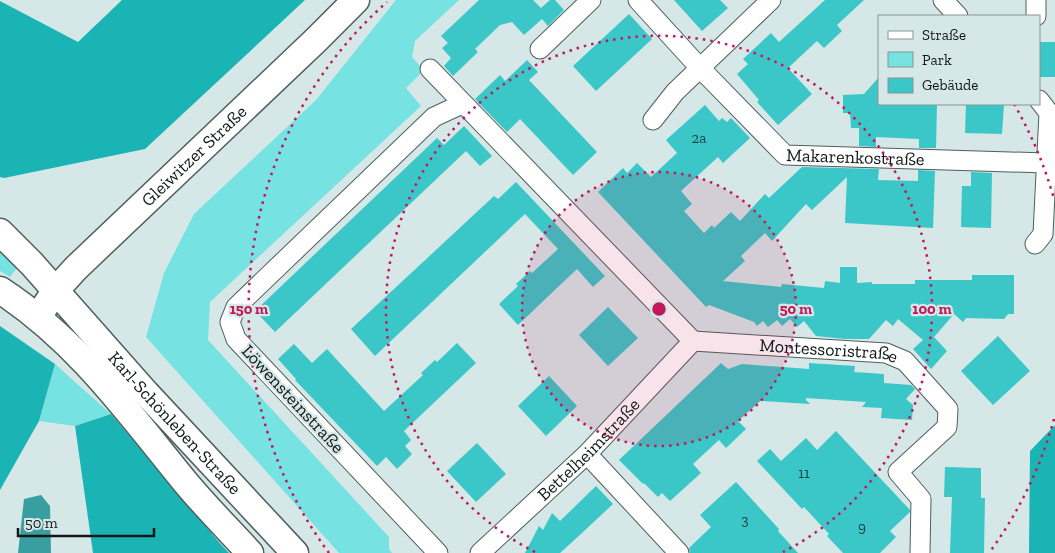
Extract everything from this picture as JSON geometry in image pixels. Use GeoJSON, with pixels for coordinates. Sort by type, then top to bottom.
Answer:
{"type":"FeatureCollection","features":[{"type":"Feature","properties":{"kind":"main road","name":"Gleiwitzer Straße"},"geometry":{"type":"LineString","coordinates":[[38,317],[55,291],[86,258],[309,47],[356,0]]}},
{"type":"Feature","properties":{"kind":"main road","name":"Karl-Schönleben-Straße"},"geometry":{"type":"LineString","coordinates":[[0,232],[295,553]]}},
{"type":"Feature","properties":{"kind":"main road","name":"Karl-Schönleben-Straße"},"geometry":{"type":"LineString","coordinates":[[0,290],[38,317],[101,378],[198,497],[250,553]]}},
{"type":"Feature","properties":{"kind":"street"},"geometry":{"type":"LineString","coordinates":[[540,49],[591,0]]}},
{"type":"Feature","properties":{"kind":"street","name":"Makarenkostraße"},"geometry":{"type":"LineString","coordinates":[[638,0],[700,68],[785,155],[1046,163]]}},
{"type":"Feature","properties":{"kind":"street"},"geometry":{"type":"LineString","coordinates":[[653,120],[675,92],[771,0]]}},
{"type":"Feature","properties":{"kind":"street"},"geometry":{"type":"LineString","coordinates":[[943,0],[957,15]]}},
{"type":"Feature","properties":{"kind":"street"},"geometry":{"type":"LineString","coordinates":[[1036,0],[1036,15]]}},
{"type":"Feature","properties":{"kind":"street"},"geometry":{"type":"LineString","coordinates":[[430,69],[462,104],[629,273],[693,342]]}},
{"type":"Feature","properties":{"kind":"street"},"geometry":{"type":"LineString","coordinates":[[1035,244],[1043,234],[1049,113],[1040,101]]}},
{"type":"Feature","properties":{"kind":"street","name":"Löwensteinstraße"},"geometry":{"type":"LineString","coordinates":[[438,553],[236,339],[230,322],[236,307],[434,117],[462,104]]}},
{"type":"Feature","properties":{"kind":"street","name":"Bettelheimstraße"},"geometry":{"type":"LineString","coordinates":[[480,553],[587,454],[693,342]]}},
{"type":"Feature","properties":{"kind":"street","name":"Montessoristraße"},"geometry":{"type":"LineString","coordinates":[[693,342],[886,352],[905,361],[948,409],[947,427],[898,472],[921,499],[920,553]]}},
{"type":"Feature","properties":{"kind":"street"},"geometry":{"type":"LineString","coordinates":[[587,454],[679,553]]}},
{"type":"Feature","properties":{"kind":"green space"},"geometry":{"type":"Polygon","coordinates":[[[396,0],[459,0],[415,41],[412,57],[424,70],[406,88],[421,106],[210,302],[208,340],[389,537],[389,549],[392,553],[339,553],[146,337],[164,273],[194,214],[316,100],[396,0]]]}},
{"type":"Feature","properties":{"kind":"green space"},"geometry":{"type":"Polygon","coordinates":[[[0,246],[19,265],[10,277],[0,271],[0,246]]]}},
{"type":"Feature","properties":{"kind":"green space"},"geometry":{"type":"Polygon","coordinates":[[[55,364],[111,414],[75,426],[39,421],[55,364]]]}},
{"type":"Feature","properties":{"kind":"shaded area"},"geometry":{"type":"Polygon","coordinates":[[[122,0],[305,0],[145,149],[4,178],[0,177],[0,1],[78,42],[122,0]]]}},
{"type":"Feature","properties":{"kind":"shaded area"},"geometry":{"type":"Polygon","coordinates":[[[0,326],[55,364],[39,421],[0,490],[0,326]]]}},
{"type":"Feature","properties":{"kind":"shaded area"},"geometry":{"type":"Polygon","coordinates":[[[111,414],[229,553],[93,553],[75,426],[111,414]]]}},
{"type":"Feature","properties":{"kind":"shaded area"},"geometry":{"type":"Polygon","coordinates":[[[1055,425],[1055,553],[1029,553],[1030,451],[1055,425]]]}},
{"type":"Feature","properties":{"kind":"shaded area"},"geometry":{"type":"Polygon","coordinates":[[[41,495],[50,506],[51,553],[18,553],[24,499],[41,495]]]}},
{"type":"Feature","properties":{"kind":"building"},"geometry":{"type":"Polygon","coordinates":[[[479,0],[533,0],[541,8],[550,0],[555,0],[564,10],[548,26],[542,19],[524,35],[512,22],[500,25],[475,49],[478,52],[453,76],[444,66],[451,58],[442,48],[448,43],[441,36],[479,0]]]}},
{"type":"Feature","properties":{"kind":"building"},"geometry":{"type":"Polygon","coordinates":[[[674,0],[720,0],[728,8],[702,31],[674,0]]]}},
{"type":"Feature","properties":{"kind":"building"},"geometry":{"type":"Polygon","coordinates":[[[825,0],[864,0],[837,25],[842,31],[824,48],[817,41],[788,68],[812,94],[778,125],[757,102],[759,100],[737,74],[748,64],[743,59],[771,33],[779,42],[825,0]]]}},
{"type":"Feature","properties":{"kind":"building"},"geometry":{"type":"Polygon","coordinates":[[[629,14],[652,39],[596,91],[573,66],[629,14]]]}},
{"type":"Feature","properties":{"kind":"building"},"geometry":{"type":"Polygon","coordinates":[[[1040,42],[1055,42],[1055,77],[1040,77],[1040,42]]]}},
{"type":"Feature","properties":{"kind":"building"},"geometry":{"type":"Polygon","coordinates":[[[527,60],[538,72],[529,80],[597,152],[573,175],[520,119],[507,132],[475,99],[500,75],[505,81],[527,60]]]}},
{"type":"Feature","properties":{"kind":"building"},"geometry":{"type":"Polygon","coordinates":[[[878,78],[878,105],[937,105],[936,148],[919,148],[919,139],[876,137],[876,147],[859,146],[859,128],[851,128],[850,113],[843,113],[843,95],[864,94],[878,78]]]}},
{"type":"Feature","properties":{"kind":"building"},"geometry":{"type":"Polygon","coordinates":[[[705,105],[719,121],[722,118],[727,122],[731,118],[750,138],[723,163],[718,157],[681,191],[692,204],[684,211],[704,233],[712,225],[714,228],[731,212],[740,221],[765,194],[769,198],[802,167],[879,169],[878,180],[918,181],[918,170],[935,171],[933,228],[845,223],[847,177],[812,210],[806,204],[772,241],[765,233],[741,256],[745,261],[723,281],[781,287],[782,284],[824,288],[825,281],[840,283],[840,267],[857,267],[857,283],[872,282],[872,284],[915,284],[915,280],[972,280],[972,275],[1014,275],[1014,314],[1008,314],[1004,319],[966,318],[963,322],[954,314],[934,337],[947,351],[931,369],[913,349],[923,340],[898,319],[893,326],[886,320],[869,339],[845,339],[816,336],[804,321],[797,327],[790,319],[782,326],[777,320],[768,327],[763,321],[757,326],[754,322],[709,305],[706,307],[598,192],[623,168],[627,173],[637,163],[651,177],[677,153],[666,140],[705,105]]]}},
{"type":"Feature","properties":{"kind":"building"},"geometry":{"type":"Polygon","coordinates":[[[966,105],[1004,105],[1002,134],[965,133],[966,105]]]}},
{"type":"Feature","properties":{"kind":"building"},"geometry":{"type":"Polygon","coordinates":[[[464,126],[492,156],[480,166],[466,151],[275,332],[255,311],[437,138],[444,145],[464,126]]]}},
{"type":"Feature","properties":{"kind":"building"},"geometry":{"type":"Polygon","coordinates":[[[971,172],[992,173],[991,228],[961,227],[962,186],[971,186],[971,172]]]}},
{"type":"Feature","properties":{"kind":"building"},"geometry":{"type":"Polygon","coordinates":[[[516,182],[605,276],[593,287],[577,269],[518,325],[499,304],[518,286],[516,284],[530,271],[532,273],[558,249],[525,214],[375,356],[351,329],[494,196],[498,199],[516,182]]]}},
{"type":"Feature","properties":{"kind":"building"},"geometry":{"type":"Polygon","coordinates":[[[608,307],[638,338],[608,366],[579,335],[608,307]]]}},
{"type":"Feature","properties":{"kind":"building"},"geometry":{"type":"Polygon","coordinates":[[[998,336],[1030,371],[993,405],[961,371],[998,336]]]}},
{"type":"Feature","properties":{"kind":"building"},"geometry":{"type":"Polygon","coordinates":[[[457,343],[476,363],[404,431],[411,440],[405,446],[412,454],[397,469],[386,457],[377,466],[295,380],[278,359],[294,344],[312,363],[327,349],[384,411],[423,375],[421,373],[435,360],[437,362],[457,343]]]}},
{"type":"Feature","properties":{"kind":"building"},"geometry":{"type":"Polygon","coordinates":[[[721,363],[728,369],[742,364],[809,369],[809,363],[855,366],[854,372],[884,374],[884,383],[911,385],[915,389],[906,399],[913,405],[912,420],[881,418],[882,408],[862,407],[866,402],[806,398],[810,404],[760,401],[738,421],[746,429],[726,448],[719,440],[693,464],[701,473],[670,501],[662,493],[658,497],[619,460],[721,363]]]}},
{"type":"Feature","properties":{"kind":"building"},"geometry":{"type":"Polygon","coordinates":[[[549,376],[577,406],[546,436],[518,406],[549,376]]]}},
{"type":"Feature","properties":{"kind":"building"},"geometry":{"type":"Polygon","coordinates":[[[836,431],[910,510],[890,531],[896,537],[880,553],[843,553],[827,536],[829,534],[804,507],[802,509],[757,461],[770,449],[781,461],[806,438],[817,450],[836,431]]]}},
{"type":"Feature","properties":{"kind":"building"},"geometry":{"type":"Polygon","coordinates":[[[477,443],[506,474],[476,502],[447,471],[477,443]]]}},
{"type":"Feature","properties":{"kind":"building"},"geometry":{"type":"Polygon","coordinates":[[[945,467],[981,468],[981,498],[985,498],[984,553],[950,553],[952,497],[944,497],[945,467]]]}},
{"type":"Feature","properties":{"kind":"building"},"geometry":{"type":"Polygon","coordinates":[[[736,482],[798,553],[690,553],[689,548],[711,527],[700,515],[736,482]]]}},
{"type":"Feature","properties":{"kind":"building"},"geometry":{"type":"Polygon","coordinates":[[[596,486],[613,504],[560,553],[525,553],[539,526],[543,530],[552,513],[560,521],[596,486]]]}}]}
